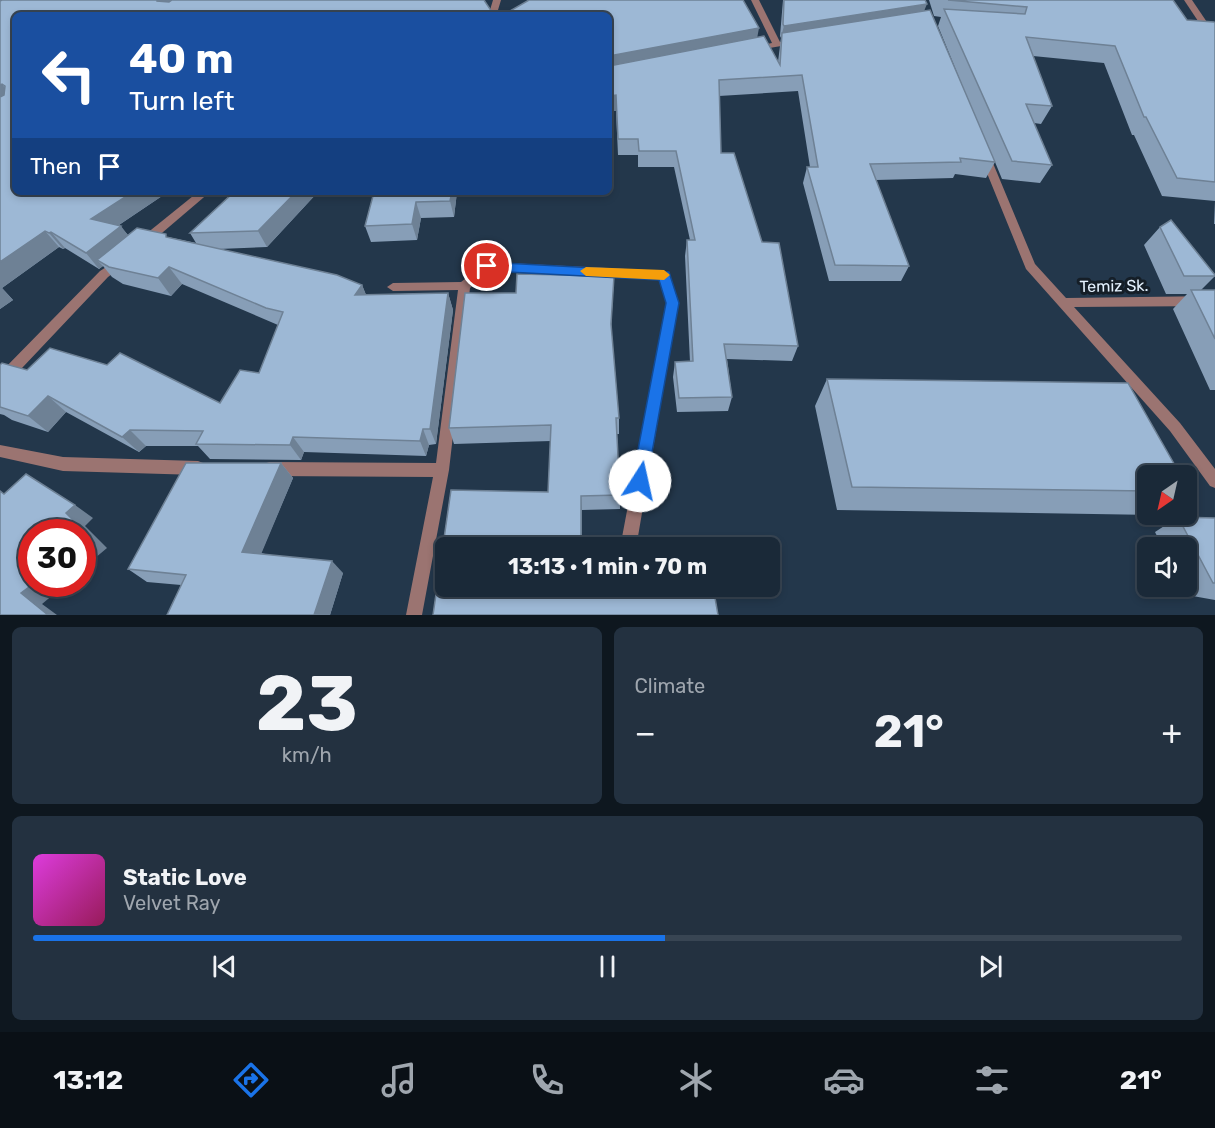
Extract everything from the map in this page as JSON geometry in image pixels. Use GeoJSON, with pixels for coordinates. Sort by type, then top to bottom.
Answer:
{"type":"FeatureCollection","features":[{"type":"Feature","properties":{"kind":"street"},"geometry":{"type":"LineString","coordinates":[[755,0],[777,44]]}},
{"type":"Feature","properties":{"kind":"street"},"geometry":{"type":"LineString","coordinates":[[1188,0],[1215,40]]}},
{"type":"Feature","properties":{"kind":"street"},"geometry":{"type":"LineString","coordinates":[[744,51],[800,40]]}},
{"type":"Feature","properties":{"kind":"street","name":"Temiz Sk."},"geometry":{"type":"LineString","coordinates":[[982,148],[1030,266],[1063,303],[1215,301]]}},
{"type":"Feature","properties":{"kind":"street"},"geometry":{"type":"LineString","coordinates":[[0,382],[104,274],[201,195]]}},
{"type":"Feature","properties":{"kind":"street"},"geometry":{"type":"LineString","coordinates":[[393,286],[464,286],[487,266],[664,275],[672,303],[630,537]]}},
{"type":"Feature","properties":{"kind":"street"},"geometry":{"type":"LineString","coordinates":[[414,615],[442,470],[464,286]]}},
{"type":"Feature","properties":{"kind":"street"},"geometry":{"type":"LineString","coordinates":[[1063,303],[1175,427],[1215,481]]}},
{"type":"Feature","properties":{"kind":"street"},"geometry":{"type":"LineString","coordinates":[[0,452],[63,464],[216,468]]}},
{"type":"Feature","properties":{"kind":"street"},"geometry":{"type":"LineString","coordinates":[[251,469],[442,470]]}},
{"type":"Feature","properties":{"kind":"building"},"geometry":{"type":"Polygon","coordinates":[[[484,0],[492,12],[12,12],[12,195],[128,195],[91,219],[121,226],[86,253],[51,232],[45,231],[0,262],[0,97],[4,95],[5,86],[0,85],[0,1],[484,0]]]}},
{"type":"Feature","properties":{"kind":"building"},"geometry":{"type":"Polygon","coordinates":[[[529,0],[743,0],[759,28],[612,55],[612,12],[508,12],[529,0]]]}},
{"type":"Feature","properties":{"kind":"building"},"geometry":{"type":"Polygon","coordinates":[[[784,0],[925,0],[927,4],[784,26],[784,0]]]}},
{"type":"Feature","properties":{"kind":"building"},"geometry":{"type":"Polygon","coordinates":[[[948,0],[1173,0],[1187,20],[1214,22],[1215,182],[1177,178],[1144,117],[1115,46],[1026,37],[1052,106],[1026,104],[1052,165],[1012,161],[944,9],[1025,14],[1027,7],[948,0]]]}},
{"type":"Feature","properties":{"kind":"building"},"geometry":{"type":"Polygon","coordinates":[[[930,10],[995,162],[960,158],[961,162],[870,164],[909,266],[835,265],[807,167],[818,167],[802,75],[719,80],[721,153],[734,153],[762,242],[779,243],[798,346],[724,344],[732,397],[679,398],[675,362],[693,361],[687,240],[695,240],[676,151],[639,151],[638,139],[618,139],[616,95],[612,96],[612,65],[764,36],[780,65],[782,33],[930,10]]]}},
{"type":"Feature","properties":{"kind":"building"},"geometry":{"type":"Polygon","coordinates":[[[231,195],[293,195],[258,231],[190,233],[231,195]]]}},
{"type":"Feature","properties":{"kind":"building"},"geometry":{"type":"Polygon","coordinates":[[[373,195],[451,195],[450,201],[416,202],[412,224],[365,226],[373,195]]]}},
{"type":"Feature","properties":{"kind":"building"},"geometry":{"type":"Polygon","coordinates":[[[1171,220],[1215,276],[1184,276],[1160,227],[1171,220]]]}},
{"type":"Feature","properties":{"kind":"building"},"geometry":{"type":"Polygon","coordinates":[[[137,228],[166,234],[166,237],[337,275],[362,285],[355,295],[448,293],[430,429],[423,429],[420,441],[293,437],[290,445],[196,444],[203,431],[130,430],[122,437],[48,396],[28,416],[0,407],[0,365],[2,363],[27,370],[50,348],[107,365],[120,353],[220,403],[240,370],[259,373],[283,312],[266,308],[169,267],[158,278],[109,267],[97,260],[137,228]]]}},
{"type":"Feature","properties":{"kind":"building"},"geometry":{"type":"Polygon","coordinates":[[[517,274],[614,276],[611,324],[619,418],[616,418],[620,495],[581,496],[581,537],[444,537],[451,490],[548,492],[551,425],[449,428],[465,293],[516,293],[517,274]]]}},
{"type":"Feature","properties":{"kind":"building"},"geometry":{"type":"Polygon","coordinates":[[[1191,290],[1215,290],[1215,339],[1191,290]]]}},
{"type":"Feature","properties":{"kind":"building"},"geometry":{"type":"Polygon","coordinates":[[[827,379],[1128,383],[1175,465],[1137,465],[1137,491],[852,487],[827,379]]]}},
{"type":"Feature","properties":{"kind":"building"},"geometry":{"type":"Polygon","coordinates":[[[186,463],[281,463],[242,552],[332,561],[314,615],[167,615],[186,575],[128,569],[186,463]]]}},
{"type":"Feature","properties":{"kind":"building"},"geometry":{"type":"Polygon","coordinates":[[[26,474],[75,505],[66,513],[72,519],[18,519],[18,597],[26,597],[48,615],[0,615],[0,491],[4,494],[26,474]]]}},
{"type":"Feature","properties":{"kind":"building"},"geometry":{"type":"Polygon","coordinates":[[[1197,518],[1215,518],[1215,583],[1197,553],[1197,537],[1189,537],[1182,525],[1197,525],[1197,518]]]}},
{"type":"Feature","properties":{"kind":"building"},"geometry":{"type":"Polygon","coordinates":[[[436,597],[715,597],[718,615],[433,615],[436,597]]]}},
{"type":"Feature","properties":{"kind":"slow traffic"},"geometry":{"type":"LineString","coordinates":[[586,271],[664,275]]}},
{"type":"Feature","properties":{"kind":"route"},"geometry":{"type":"LineString","coordinates":[[487,266],[664,275],[672,303],[640,481]]}}]}
